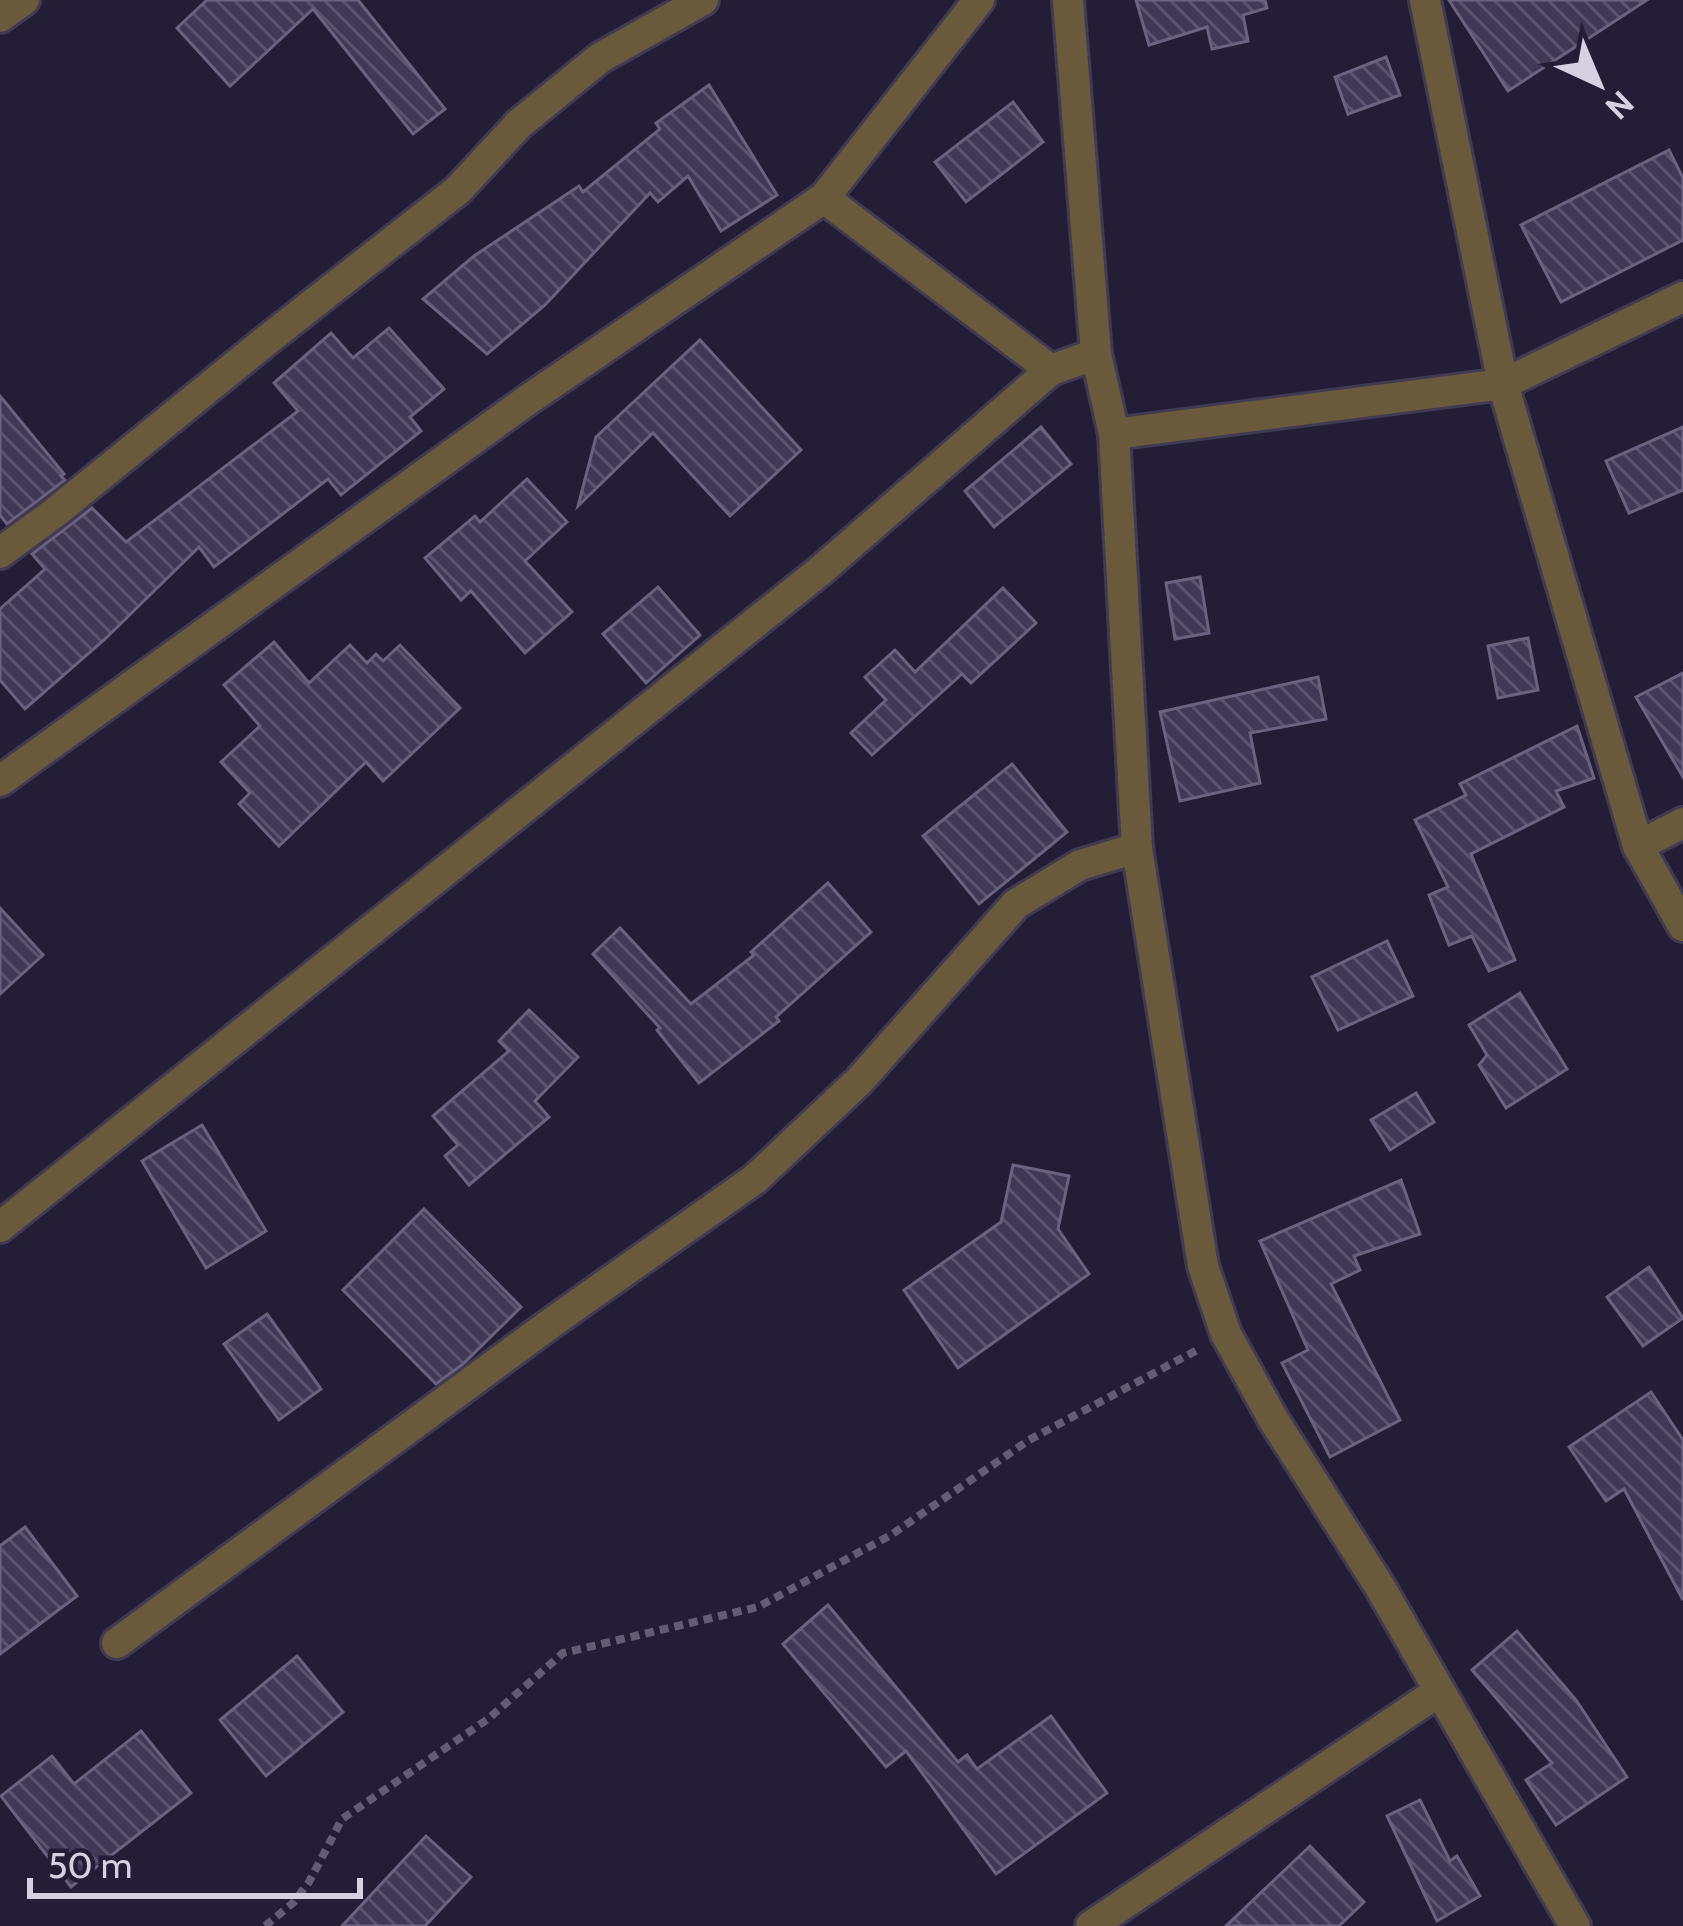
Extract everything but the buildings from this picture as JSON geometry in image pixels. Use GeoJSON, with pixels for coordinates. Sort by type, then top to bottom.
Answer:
{"type":"FeatureCollection","features":[{"type":"Feature","properties":{"kind":"street"},"geometry":{"type":"LineString","coordinates":[[0,17],[24,0]]}},
{"type":"Feature","properties":{"kind":"street"},"geometry":{"type":"LineString","coordinates":[[0,553],[458,190],[519,124],[600,58],[703,0]]}},
{"type":"Feature","properties":{"kind":"street"},"geometry":{"type":"LineString","coordinates":[[0,781],[529,399],[824,198],[980,0]]}},
{"type":"Feature","properties":{"kind":"street"},"geometry":{"type":"LineString","coordinates":[[1069,0],[1096,354],[1114,434],[1137,848],[1202,1266],[1226,1334],[1273,1419],[1380,1587],[1575,1926]]}},
{"type":"Feature","properties":{"kind":"street"},"geometry":{"type":"LineString","coordinates":[[1424,0],[1504,384],[1638,846],[1683,926]]}},
{"type":"Feature","properties":{"kind":"street"},"geometry":{"type":"LineString","coordinates":[[824,198],[1051,370]]}},
{"type":"Feature","properties":{"kind":"street"},"geometry":{"type":"LineString","coordinates":[[1114,434],[1504,384],[1683,297]]}},
{"type":"Feature","properties":{"kind":"street"},"geometry":{"type":"LineString","coordinates":[[0,1227],[820,571],[1051,370],[1096,354]]}},
{"type":"Feature","properties":{"kind":"street"},"geometry":{"type":"LineString","coordinates":[[1638,846],[1683,823]]}},
{"type":"Feature","properties":{"kind":"street"},"geometry":{"type":"LineString","coordinates":[[117,1643],[754,1179],[860,1080],[1016,904],[1080,865],[1137,848]]}},
{"type":"Feature","properties":{"kind":"street"},"geometry":{"type":"LineString","coordinates":[[1091,1926],[1438,1692]]}},
{"type":"Feature","properties":{"kind":"path"},"geometry":{"type":"LineString","coordinates":[[265,1926],[309,1882],[342,1819],[488,1719],[563,1653],[758,1607],[891,1534],[1029,1440],[1226,1334]]}}]}
